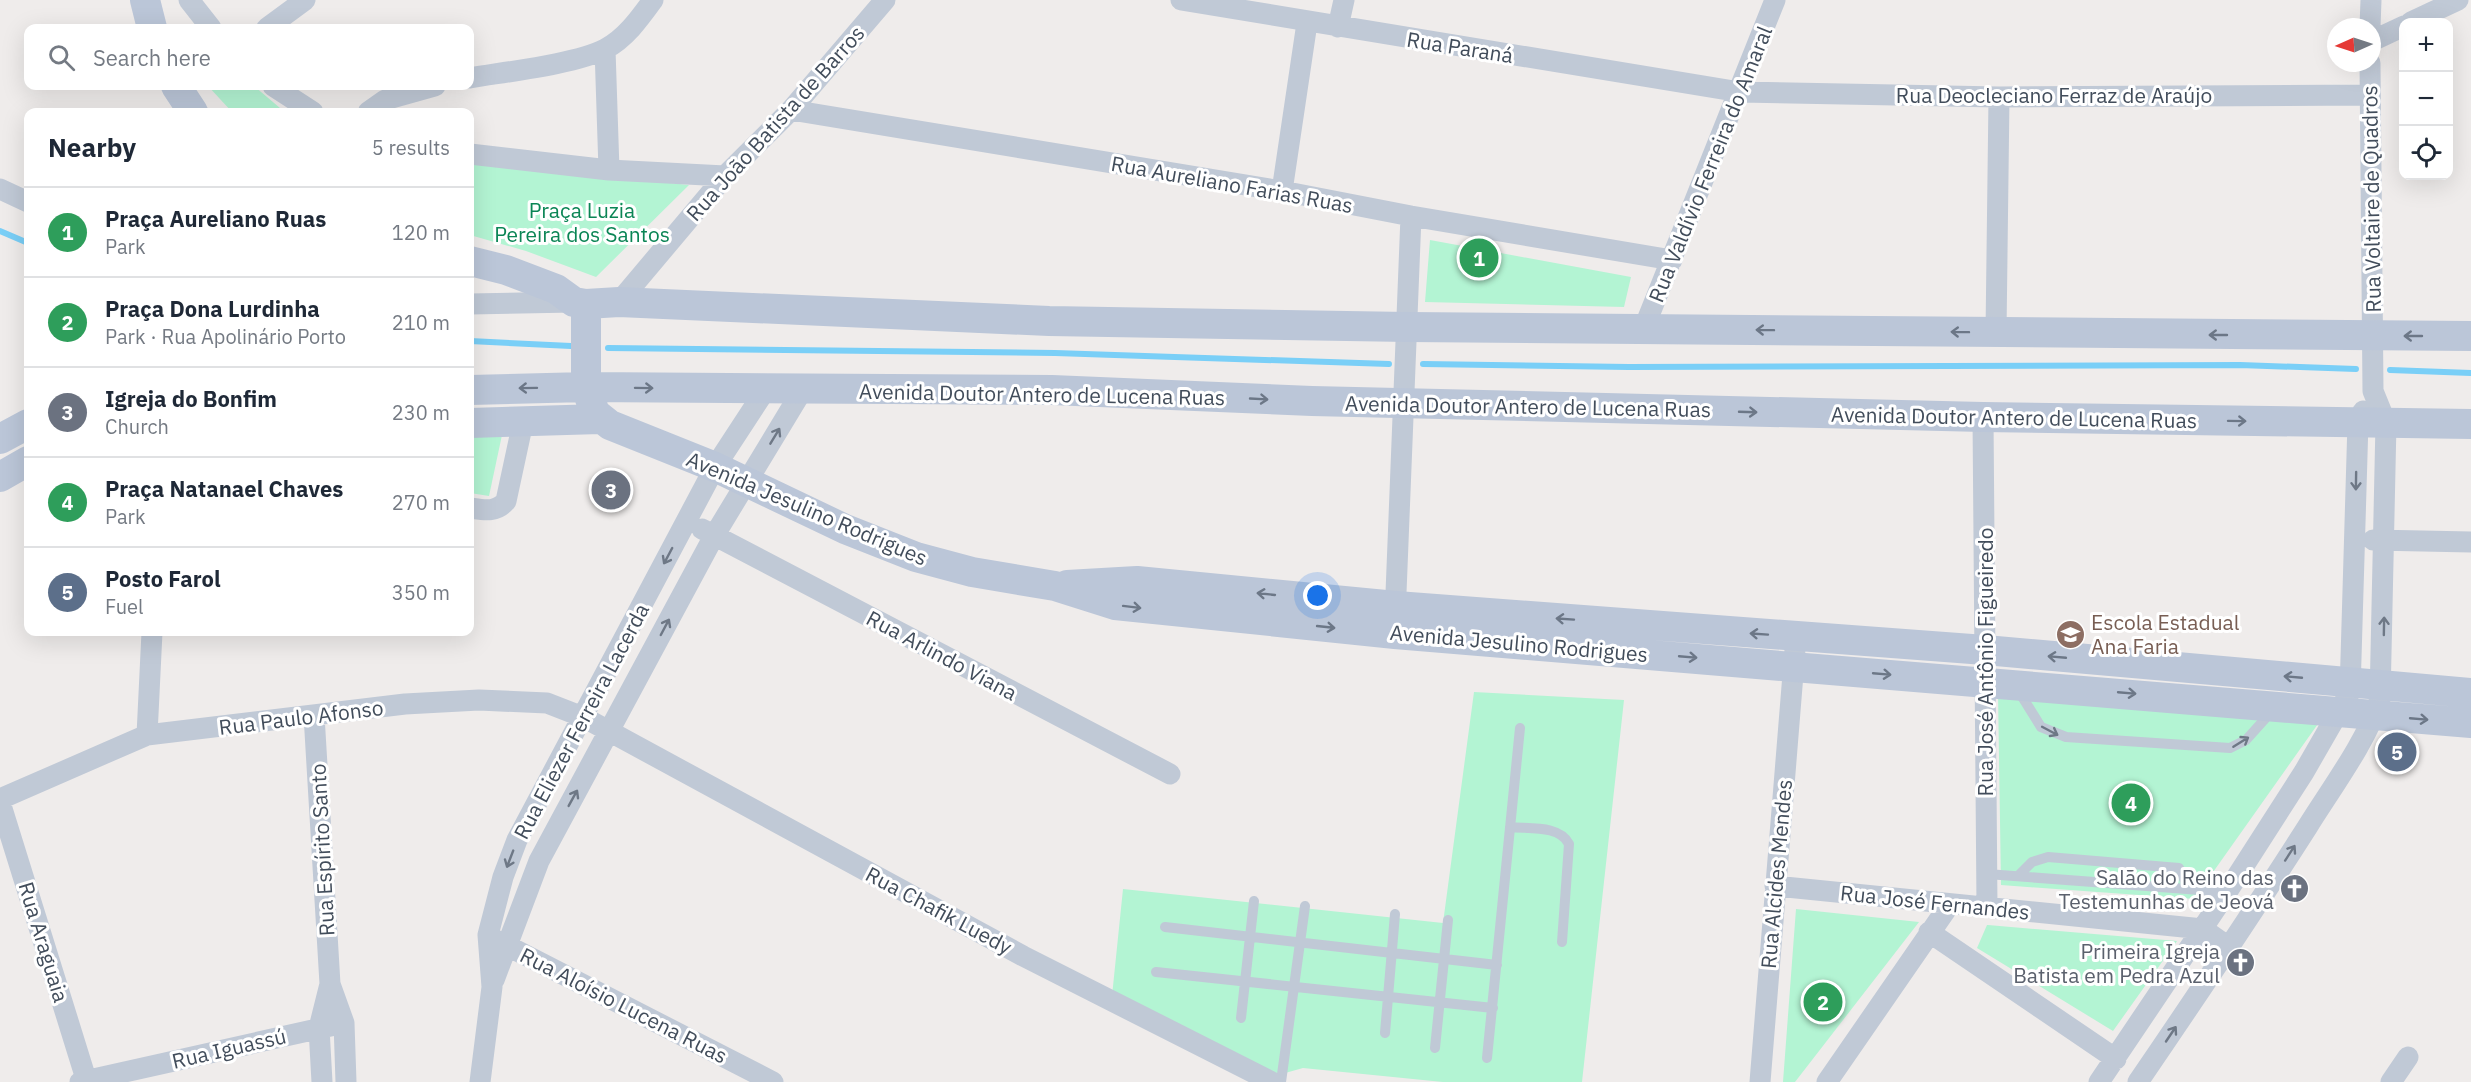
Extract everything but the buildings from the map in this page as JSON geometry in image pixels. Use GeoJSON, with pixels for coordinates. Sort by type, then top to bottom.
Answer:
{"type":"FeatureCollection","features":[{"type":"Feature","properties":{"kind":"main road"},"geometry":{"type":"LineString","coordinates":[[145,0],[151,24]]}},
{"type":"Feature","properties":{"kind":"main road"},"geometry":{"type":"LineString","coordinates":[[179,90],[190,108]]}},
{"type":"Feature","properties":{"kind":"main road"},"geometry":{"type":"LineString","coordinates":[[474,262],[556,289],[580,303],[619,302],[1049,321],[1408,327],[2471,336]]}},
{"type":"Feature","properties":{"kind":"main road"},"geometry":{"type":"LineString","coordinates":[[474,423],[600,419],[589,401],[586,387],[580,303]]}},
{"type":"Feature","properties":{"kind":"main road","name":"Avenida Doutor Antero de Lucena Ruas"},"geometry":{"type":"LineString","coordinates":[[474,390],[586,387],[1052,390],[1312,401],[1983,417],[2471,424]]}},
{"type":"Feature","properties":{"kind":"main road","name":"Avenida Jesulino Rodrigues"},"geometry":{"type":"LineString","coordinates":[[600,419],[715,467],[845,529],[916,557],[972,573],[1055,586],[1137,581],[1395,620],[1795,651],[1985,651],[2471,693]]}},
{"type":"Feature","properties":{"kind":"main road"},"geometry":{"type":"LineString","coordinates":[[0,439],[24,426]]}},
{"type":"Feature","properties":{"kind":"main road"},"geometry":{"type":"LineString","coordinates":[[0,477],[24,463]]}},
{"type":"Feature","properties":{"kind":"main road","name":"Avenida Jesulino Rodrigues"},"geometry":{"type":"LineString","coordinates":[[1795,651],[1985,683],[2471,723]]}},
{"type":"Feature","properties":{"kind":"street"},"geometry":{"type":"LineString","coordinates":[[189,0],[208,24]]}},
{"type":"Feature","properties":{"kind":"street"},"geometry":{"type":"LineString","coordinates":[[272,24],[305,0]]}},
{"type":"Feature","properties":{"kind":"street"},"geometry":{"type":"LineString","coordinates":[[474,77],[558,62],[605,49],[624,34],[653,0]]}},
{"type":"Feature","properties":{"kind":"street","name":"Rua João Batista de Barros"},"geometry":{"type":"LineString","coordinates":[[619,302],[725,176],[791,110],[885,0]]}},
{"type":"Feature","properties":{"kind":"street","name":"Rua Paraná"},"geometry":{"type":"LineString","coordinates":[[1181,0],[1307,23],[1740,92]]}},
{"type":"Feature","properties":{"kind":"street"},"geometry":{"type":"LineString","coordinates":[[1338,27],[1344,0]]}},
{"type":"Feature","properties":{"kind":"street","name":"Rua Valdívio Ferreira do Amaral"},"geometry":{"type":"LineString","coordinates":[[1644,328],[1775,0]]}},
{"type":"Feature","properties":{"kind":"street"},"geometry":{"type":"LineString","coordinates":[[2370,18],[2371,0]]}},
{"type":"Feature","properties":{"kind":"street"},"geometry":{"type":"LineString","coordinates":[[2420,18],[2458,0]]}},
{"type":"Feature","properties":{"kind":"street"},"geometry":{"type":"LineString","coordinates":[[1282,191],[1307,23]]}},
{"type":"Feature","properties":{"kind":"street"},"geometry":{"type":"LineString","coordinates":[[2381,37],[2399,28]]}},
{"type":"Feature","properties":{"kind":"street"},"geometry":{"type":"LineString","coordinates":[[605,49],[609,170]]}},
{"type":"Feature","properties":{"kind":"street","name":"Rua Voltaire de Quadros"},"geometry":{"type":"LineString","coordinates":[[2370,72],[2372,422]]}},
{"type":"Feature","properties":{"kind":"street"},"geometry":{"type":"LineString","coordinates":[[279,90],[307,108]]}},
{"type":"Feature","properties":{"kind":"street"},"geometry":{"type":"LineString","coordinates":[[374,108],[385,100],[421,90]]}},
{"type":"Feature","properties":{"kind":"street","name":"Rua Deocleciano Ferraz de Araújo"},"geometry":{"type":"LineString","coordinates":[[1740,92],[1998,97],[2369,95]]}},
{"type":"Feature","properties":{"kind":"street"},"geometry":{"type":"LineString","coordinates":[[1996,333],[1998,97]]}},
{"type":"Feature","properties":{"kind":"street","name":"Rua Aureliano Farias Ruas"},"geometry":{"type":"LineString","coordinates":[[791,110],[1282,191],[1411,216],[1672,260]]}},
{"type":"Feature","properties":{"kind":"street"},"geometry":{"type":"LineString","coordinates":[[474,154],[609,170],[725,176]]}},
{"type":"Feature","properties":{"kind":"street"},"geometry":{"type":"LineString","coordinates":[[0,189],[24,200]]}},
{"type":"Feature","properties":{"kind":"street"},"geometry":{"type":"LineString","coordinates":[[1395,620],[1411,216]]}},
{"type":"Feature","properties":{"kind":"street"},"geometry":{"type":"LineString","coordinates":[[474,304],[580,303]]}},
{"type":"Feature","properties":{"kind":"street","name":"Rua Eliezer Ferreira Lacerda"},"geometry":{"type":"LineString","coordinates":[[480,1082],[492,987],[488,935],[503,878],[517,840],[715,467],[766,389]]}},
{"type":"Feature","properties":{"kind":"street","name":"Rua Eliezer Ferreira Lacerda"},"geometry":{"type":"LineString","coordinates":[[492,987],[518,909],[539,861],[714,536],[803,389]]}},
{"type":"Feature","properties":{"kind":"street","name":"Rua José Antônio Figueiredo"},"geometry":{"type":"LineString","coordinates":[[1983,417],[1987,907]]}},
{"type":"Feature","properties":{"kind":"street"},"geometry":{"type":"LineString","coordinates":[[474,508],[497,509],[506,501],[523,422]]}},
{"type":"Feature","properties":{"kind":"street"},"geometry":{"type":"LineString","coordinates":[[2099,1082],[2227,892],[2304,772],[2350,692],[2355,540],[2372,422]]}},
{"type":"Feature","properties":{"kind":"street"},"geometry":{"type":"LineString","coordinates":[[2138,1082],[2230,948],[2331,790],[2375,715],[2382,684],[2386,541],[2372,422]]}},
{"type":"Feature","properties":{"kind":"street","name":"Rua Arlindo Viana"},"geometry":{"type":"LineString","coordinates":[[687,521],[1170,774]]}},
{"type":"Feature","properties":{"kind":"street"},"geometry":{"type":"LineString","coordinates":[[2355,540],[2471,542]]}},
{"type":"Feature","properties":{"kind":"street"},"geometry":{"type":"LineString","coordinates":[[147,735],[152,636]]}},
{"type":"Feature","properties":{"kind":"street","name":"Rua Alcides Mendes"},"geometry":{"type":"LineString","coordinates":[[1760,1082],[1795,651]]}},
{"type":"Feature","properties":{"kind":"street","name":"Rua Paulo Afonso"},"geometry":{"type":"LineString","coordinates":[[0,800],[147,735],[314,715],[405,705],[520,700],[547,703],[583,717],[608,733]]}},
{"type":"Feature","properties":{"kind":"street","name":"Rua Espírito Santo"},"geometry":{"type":"LineString","coordinates":[[314,715],[330,984],[344,1023],[346,1082]]}},
{"type":"Feature","properties":{"kind":"street","name":"Rua Chafik Luedy"},"geometry":{"type":"LineString","coordinates":[[608,733],[1023,956],[1272,1082]]}},
{"type":"Feature","properties":{"kind":"street"},"geometry":{"type":"LineString","coordinates":[[2304,772],[2331,790]]}},
{"type":"Feature","properties":{"kind":"street","name":"Rua Araguaia"},"geometry":{"type":"LineString","coordinates":[[0,800],[84,1081]]}},
{"type":"Feature","properties":{"kind":"street","name":"Rua José Fernandes"},"geometry":{"type":"LineString","coordinates":[[1775,886],[2203,929]]}},
{"type":"Feature","properties":{"kind":"street"},"geometry":{"type":"LineString","coordinates":[[1827,1082],[1950,904]]}},
{"type":"Feature","properties":{"kind":"street"},"geometry":{"type":"LineString","coordinates":[[2203,929],[2230,948]]}},
{"type":"Feature","properties":{"kind":"street"},"geometry":{"type":"LineString","coordinates":[[1929,932],[2116,1059]]}},
{"type":"Feature","properties":{"kind":"street","name":"Rua Aloísio Lucena Ruas"},"geometry":{"type":"LineString","coordinates":[[488,935],[773,1082]]}},
{"type":"Feature","properties":{"kind":"street","name":"Rua Espírito Santo"},"geometry":{"type":"LineString","coordinates":[[322,1082],[319,1028],[330,984]]}},
{"type":"Feature","properties":{"kind":"street","name":"Rua Iguassú"},"geometry":{"type":"LineString","coordinates":[[84,1081],[344,1023]]}},
{"type":"Feature","properties":{"kind":"street"},"geometry":{"type":"LineString","coordinates":[[2391,1082],[2409,1057]]}},
{"type":"Feature","properties":{"kind":"lane"},"geometry":{"type":"LineString","coordinates":[[2015,685],[2042,727],[2066,737],[2230,748],[2246,740],[2276,706]]}},
{"type":"Feature","properties":{"kind":"lane"},"geometry":{"type":"LineString","coordinates":[[1487,1058],[1520,728]]}},
{"type":"Feature","properties":{"kind":"lane"},"geometry":{"type":"LineString","coordinates":[[1510,827],[1557,831],[1565,837],[1569,844],[1562,942]]}},
{"type":"Feature","properties":{"kind":"lane"},"geometry":{"type":"LineString","coordinates":[[2018,876],[2032,862],[2048,857],[2131,863],[2179,868],[2189,889]]}},
{"type":"Feature","properties":{"kind":"lane"},"geometry":{"type":"LineString","coordinates":[[1987,874],[2227,892]]}},
{"type":"Feature","properties":{"kind":"lane"},"geometry":{"type":"LineString","coordinates":[[1240,1018],[1254,901]]}},
{"type":"Feature","properties":{"kind":"lane"},"geometry":{"type":"LineString","coordinates":[[1281,1082],[1305,906]]}},
{"type":"Feature","properties":{"kind":"lane"},"geometry":{"type":"LineString","coordinates":[[1385,1033],[1395,914]]}},
{"type":"Feature","properties":{"kind":"lane"},"geometry":{"type":"LineString","coordinates":[[1435,1048],[1448,920]]}},
{"type":"Feature","properties":{"kind":"lane"},"geometry":{"type":"LineString","coordinates":[[1165,927],[1497,965]]}},
{"type":"Feature","properties":{"kind":"lane"},"geometry":{"type":"LineString","coordinates":[[1156,972],[1493,1008]]}},
{"type":"Feature","properties":{"kind":"green space"},"geometry":{"type":"Polygon","coordinates":[[[212,90],[259,90],[280,108],[228,108],[212,90]]]}},
{"type":"Feature","properties":{"kind":"green space","name":"Praça Luzia Pereira dos Santos"},"geometry":{"type":"Polygon","coordinates":[[[474,162],[689,185],[596,277],[526,251],[474,236],[474,162]]]}},
{"type":"Feature","properties":{"kind":"green space"},"geometry":{"type":"Polygon","coordinates":[[[1430,240],[1631,277],[1624,307],[1425,302],[1430,240]]]}},
{"type":"Feature","properties":{"kind":"green space"},"geometry":{"type":"Polygon","coordinates":[[[474,435],[502,435],[489,496],[474,494],[474,435]]]}},
{"type":"Feature","properties":{"kind":"green space"},"geometry":{"type":"Polygon","coordinates":[[[1474,692],[1624,700],[1582,1082],[1443,1082],[1303,1068],[1267,1078],[1112,996],[1123,889],[1443,923],[1474,692]]]}},
{"type":"Feature","properties":{"kind":"green space"},"geometry":{"type":"Polygon","coordinates":[[[1998,693],[2320,721],[2194,899],[2001,885],[1998,693]]]}},
{"type":"Feature","properties":{"kind":"green space"},"geometry":{"type":"Polygon","coordinates":[[[1796,909],[1919,922],[1795,1082],[1783,1082],[1796,909]]]}},
{"type":"Feature","properties":{"kind":"green space"},"geometry":{"type":"Polygon","coordinates":[[[1987,925],[2177,941],[2113,1031],[1977,948],[1987,925]]]}},
{"type":"Feature","properties":{"kind":"waterway"},"geometry":{"type":"LineString","coordinates":[[0,231],[24,241]]}},
{"type":"Feature","properties":{"kind":"waterway"},"geometry":{"type":"LineString","coordinates":[[474,341],[571,346]]}},
{"type":"Feature","properties":{"kind":"waterway"},"geometry":{"type":"LineString","coordinates":[[608,348],[1055,353],[1389,364]]}},
{"type":"Feature","properties":{"kind":"waterway"},"geometry":{"type":"LineString","coordinates":[[1423,364],[1629,367],[2240,365],[2356,369]]}},
{"type":"Feature","properties":{"kind":"waterway"},"geometry":{"type":"LineString","coordinates":[[2390,370],[2471,373]]}},
{"type":"Feature","properties":{"kind":"place","name":"Praça Aureliano Ruas"},"geometry":{"type":"Point","coordinates":[1479,258]}},
{"type":"Feature","properties":{"kind":"place","name":"Igreja do Bonfim"},"geometry":{"type":"Point","coordinates":[611,490]}},
{"type":"Feature","properties":{"kind":"place","name":"Escola Estadual Ana Faria"},"geometry":{"type":"Point","coordinates":[2070,634]}},
{"type":"Feature","properties":{"kind":"place","name":"Posto Farol"},"geometry":{"type":"Point","coordinates":[2397,752]}},
{"type":"Feature","properties":{"kind":"place","name":"Praça Natanael Chaves"},"geometry":{"type":"Point","coordinates":[2131,803]}},
{"type":"Feature","properties":{"kind":"place","name":"Salão do Reino das Testemunhas de Jeová"},"geometry":{"type":"Point","coordinates":[2295,889]}},
{"type":"Feature","properties":{"kind":"place","name":"Primeira Igreja Batista em Pedra Azul"},"geometry":{"type":"Point","coordinates":[2241,963]}},
{"type":"Feature","properties":{"kind":"place","name":"Praça Dona Lurdinha"},"geometry":{"type":"Point","coordinates":[1823,1002]}}]}
